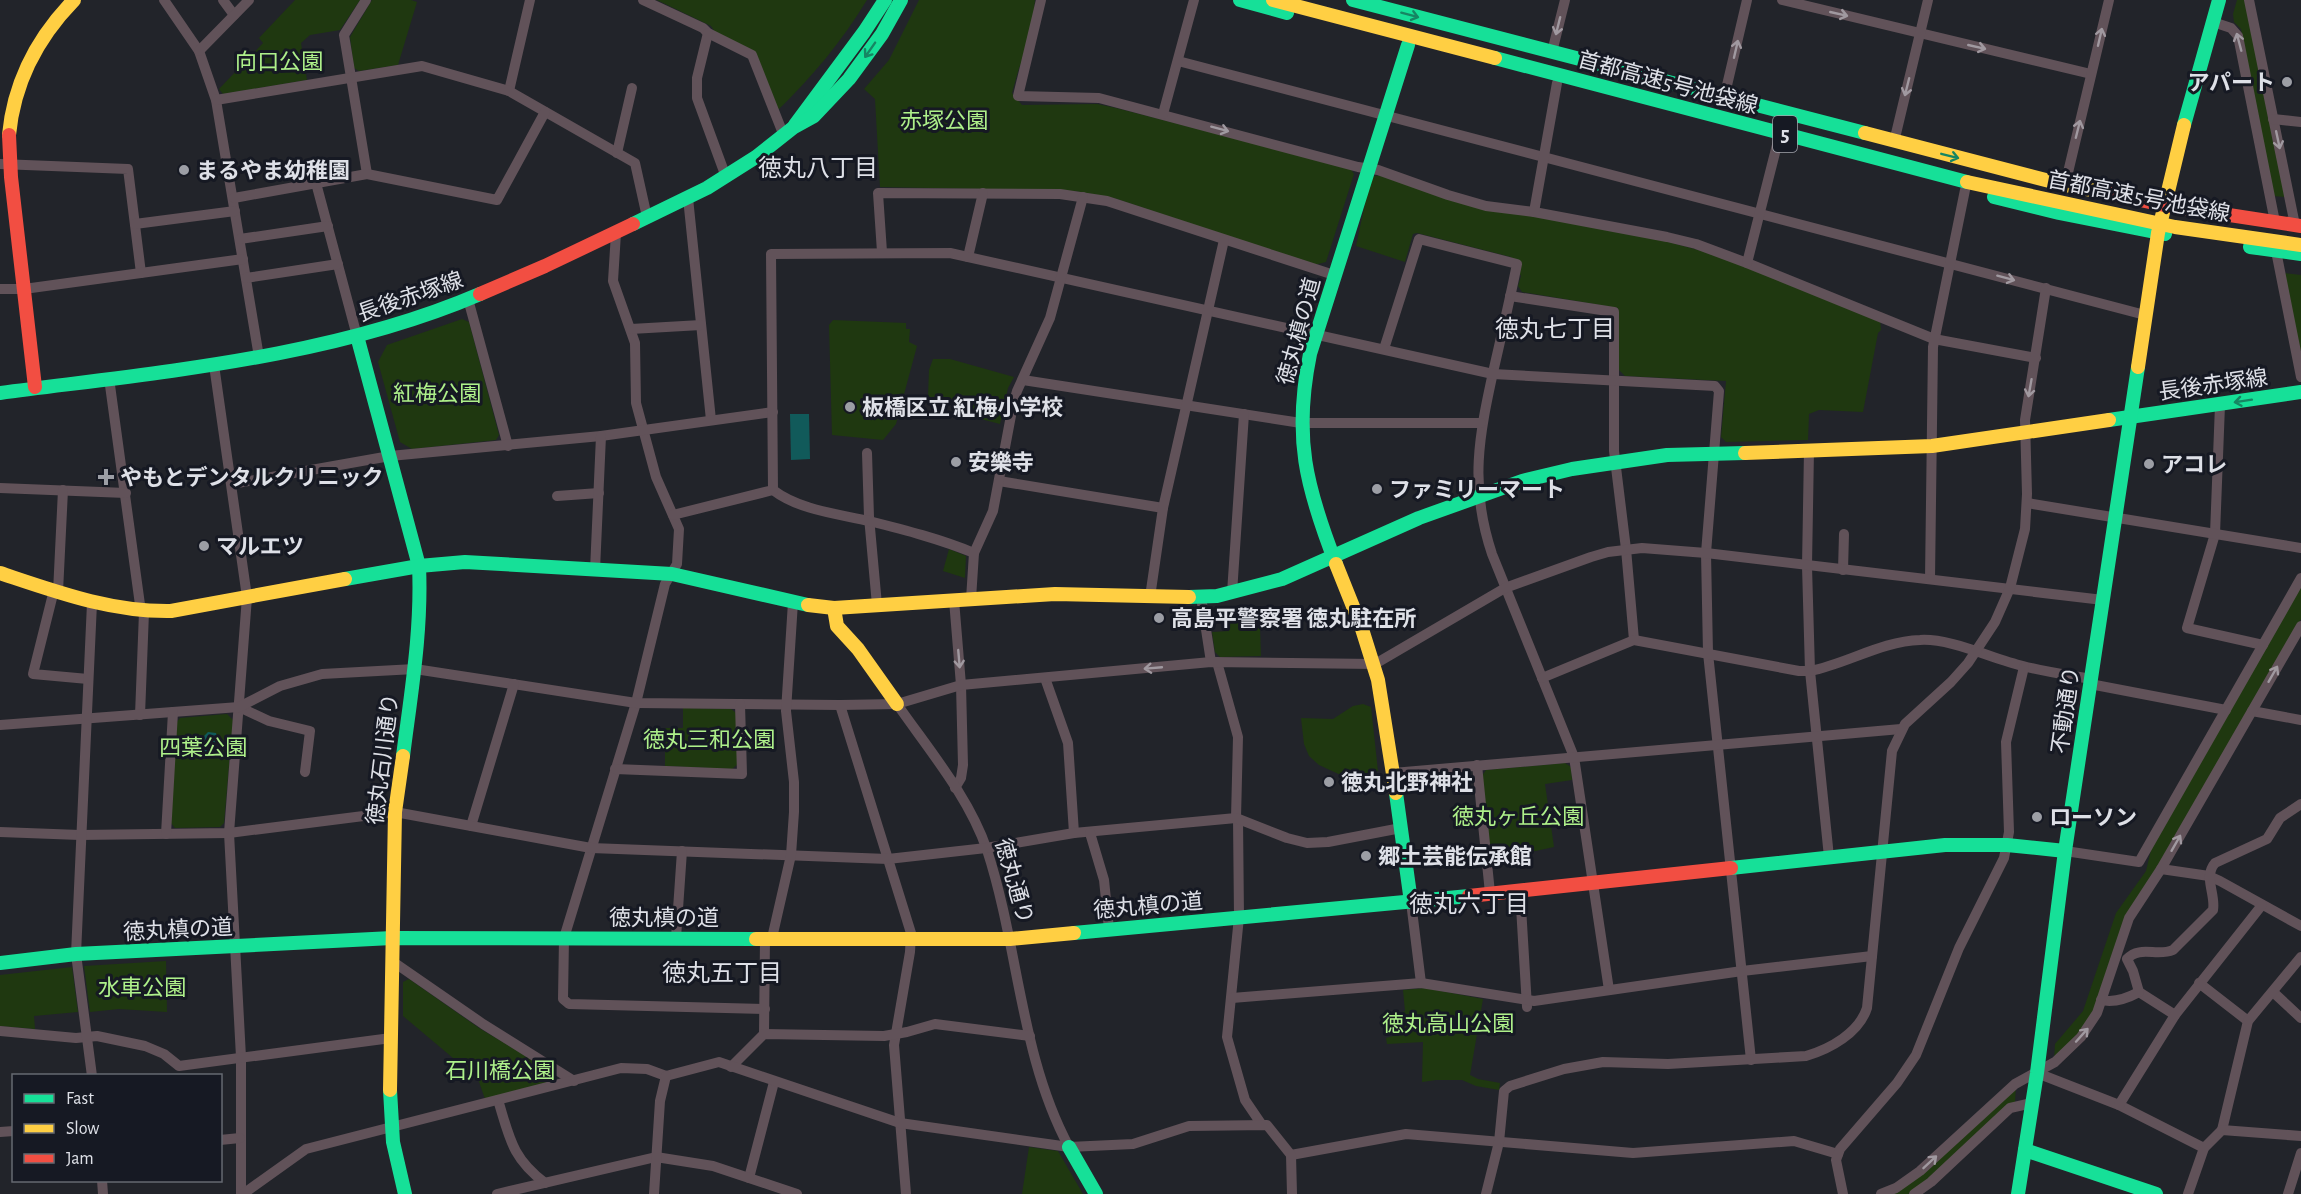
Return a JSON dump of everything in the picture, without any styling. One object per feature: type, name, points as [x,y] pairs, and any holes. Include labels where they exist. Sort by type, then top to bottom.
[{"type":"main road","points":[[35,387],[24,290],[5,164],[10,124],[22,76],[47,30],[74,0]]},
{"type":"main road","name":"長後赤塚線","points":[[789,131],[851,52],[885,0]]},
{"type":"main road","name":"長後赤塚線","points":[[0,393],[259,357],[357,336],[468,299],[688,198],[756,157],[789,131],[814,116],[849,79],[882,34],[901,0]]},
{"type":"main road","points":[[1240,0],[2059,213],[2158,233],[2301,254]]},
{"type":"main road","name":"首都高速5号池袋線","points":[[1273,0],[2037,199],[2158,224],[2301,245]]},
{"type":"main road","name":"首都高速5号池袋線","points":[[1309,0],[2064,196],[2160,215],[2299,229]]},
{"type":"main road","points":[[1353,0],[2065,185],[2164,205],[2275,222],[2299,229]]},
{"type":"main road","name":"不動通り","points":[[2018,1194],[2037,1072],[2065,851],[2158,233],[2180,140],[2219,0]]},
{"type":"main road","name":"徳丸槙の道","points":[[0,963],[76,954],[392,938],[1010,939],[1411,902],[1382,697],[1375,664],[1310,492],[1304,461],[1301,423],[1304,381],[1316,334],[1408,45]]},
{"type":"main road","name":"徳丸石川通り","points":[[357,336],[419,566],[421,603],[415,669],[395,812],[392,938],[391,1128],[405,1194]]},
{"type":"main road","name":"長後赤塚線","points":[[0,573],[92,603],[143,612],[171,610],[419,566],[465,562],[672,574],[793,602],[834,608],[1055,594],[1201,597],[1232,593],[1282,579],[1419,518],[1479,495],[1539,477],[1615,461],[1667,455],[1932,446],[2301,392]]},
{"type":"main road","name":"徳丸通り","points":[[834,608],[837,626],[858,649],[897,704]]},
{"type":"main road","points":[[1411,902],[1945,845],[2007,845],[2065,851]]},
{"type":"main road","name":"徳丸通り","points":[[1069,1147],[1096,1194]]},
{"type":"main road","points":[[2025,1150],[2156,1194]]},
{"type":"street","points":[[164,0],[199,51],[216,100],[259,357]]},
{"type":"street","points":[[223,0],[234,15]]},
{"type":"street","points":[[199,51],[249,0]]},
{"type":"street","points":[[366,0],[344,35],[367,174]]},
{"type":"street","points":[[509,91],[530,0]]},
{"type":"street","points":[[643,0],[693,23],[752,55],[789,131]]},
{"type":"street","points":[[1041,0],[1018,96],[1099,98],[1369,168],[1473,203],[1500,209],[1534,212],[1696,244],[1747,262],[1934,339],[2036,358]]},
{"type":"street","points":[[1164,114],[1194,0]]},
{"type":"street","points":[[1552,52],[1564,0]]},
{"type":"street","points":[[1724,98],[1747,0]]},
{"type":"street","points":[[1782,0],[2091,74]]},
{"type":"street","points":[[1893,142],[1928,0]]},
{"type":"street","points":[[2065,185],[2109,0]]},
{"type":"street","points":[[2249,0],[2273,119],[2299,229]]},
{"type":"street","points":[[2213,22],[2231,28],[2238,36],[2275,222]]},
{"type":"street","points":[[708,33],[697,78],[697,98],[726,177]]},
{"type":"street","points":[[1178,61],[2145,315]]},
{"type":"street","points":[[216,100],[422,66],[509,91],[635,163],[647,218]]},
{"type":"street","points":[[1534,212],[1557,83]]},
{"type":"street","points":[[617,153],[632,88]]},
{"type":"street","points":[[234,198],[367,174],[497,200],[545,112]]},
{"type":"street","points":[[2273,119],[2301,122]]},
{"type":"street","points":[[1747,262],[1778,141]]},
{"type":"street","points":[[5,164],[128,169],[141,273]]},
{"type":"street","points":[[316,183],[357,336]]},
{"type":"street","points":[[1930,579],[1934,339],[1965,190]]},
{"type":"street","points":[[882,252],[878,193],[1060,194],[1107,201],[1334,275]]},
{"type":"street","points":[[968,256],[982,193]]},
{"type":"street","points":[[971,599],[974,553],[993,511],[1013,405],[1050,318],[1083,197]]},
{"type":"street","points":[[688,198],[711,420]]},
{"type":"street","points":[[135,224],[235,211]]},
{"type":"street","points":[[240,239],[328,226]]},
{"type":"street","points":[[616,233],[613,281],[632,329],[635,343],[636,403],[656,477],[679,529],[677,564],[665,584],[636,703],[564,938],[563,999],[569,1004],[765,1009]]},
{"type":"street","points":[[1384,350],[1419,239],[1517,264],[1481,423],[1477,459],[1479,495],[1488,544],[1574,757],[1609,990]]},
{"type":"street","points":[[1150,597],[1163,508],[1224,240]]},
{"type":"street","points":[[2276,252],[2301,377]]},
{"type":"street","points":[[773,490],[771,254],[950,253],[1493,374],[1715,386],[1719,391],[1706,553],[1708,653],[1751,1060]]},
{"type":"street","points":[[0,289],[24,290],[243,259]]},
{"type":"street","points":[[246,278],[338,264]]},
{"type":"street","points":[[1486,1194],[1499,1142],[1504,1091],[1510,1086],[1547,1072],[1603,1062],[1668,1064],[1806,1056],[1822,1051],[1859,1024],[1867,1008],[1890,759],[1901,729],[1951,682],[1975,653],[1995,622],[2010,588],[2025,530],[2027,503],[2025,420],[2046,288]]},
{"type":"street","points":[[1510,296],[1614,312],[1615,461],[1634,640]]},
{"type":"street","points":[[468,299],[508,446]]},
{"type":"street","points":[[632,329],[701,325]]},
{"type":"street","points":[[214,365],[247,597],[230,833],[241,1058],[242,1194]]},
{"type":"street","points":[[109,378],[143,612],[140,715]]},
{"type":"street","points":[[1023,380],[1301,423],[1481,423]]},
{"type":"street","points":[[2220,405],[2215,534],[2187,628],[2263,645]]},
{"type":"street","points":[[232,484],[390,456],[601,436],[773,412]]},
{"type":"street","points":[[1232,593],[1244,414]]},
{"type":"street","points":[[595,570],[601,436]]},
{"type":"street","points":[[1809,450],[1807,566],[1810,671],[1829,857]]},
{"type":"street","points":[[867,453],[877,606]]},
{"type":"street","points":[[999,481],[1163,508]]},
{"type":"street","points":[[0,488],[126,493]]},
{"type":"street","points":[[63,490],[56,591],[33,674],[88,679]]},
{"type":"street","points":[[673,515],[773,490]]},
{"type":"street","points":[[773,490],[783,498],[807,506],[933,537],[974,553]]},
{"type":"street","points":[[557,496],[599,493]]},
{"type":"street","points":[[2027,503],[2301,548]]},
{"type":"street","points":[[1843,570],[1844,534]]},
{"type":"street","points":[[0,725],[239,707],[280,686],[322,674],[415,669],[636,703],[840,705],[897,704],[961,685],[1214,662],[1375,664],[1505,588],[1591,557],[1626,549],[1706,553],[2103,600]]},
{"type":"street","points":[[2065,851],[2141,866],[2301,578]]},
{"type":"street","points":[[1201,597],[1214,662],[1238,737],[1239,917],[1227,1037],[1245,1101],[1262,1125]]},
{"type":"street","points":[[954,600],[961,685],[963,765],[961,778],[955,788]]},
{"type":"street","points":[[731,1067],[764,1034],[769,938],[791,855],[794,782],[786,705],[793,602]]},
{"type":"street","points":[[92,603],[76,954],[92,1074]]},
{"type":"street","points":[[1881,1194],[1909,1180],[2015,1084],[2055,1062],[2081,1037],[2094,1019],[2121,958],[2129,918],[2161,869],[2252,711],[2297,641],[2301,626]]},
{"type":"street","points":[[1542,678],[1634,640],[1799,671],[1810,671],[1910,641],[1937,640],[2024,667],[2226,710]]},
{"type":"street","points":[[1843,1194],[1836,1160],[1840,1149],[1897,1083],[1916,1055],[1959,948],[1997,874],[2007,845],[2009,823],[2006,742],[2024,667]]},
{"type":"street","points":[[1044,678],[1068,743],[1074,833]]},
{"type":"street","points":[[471,826],[514,684]]},
{"type":"street","points":[[615,769],[742,774],[740,704]]},
{"type":"street","name":"徳丸通り","points":[[897,704],[955,788],[987,848],[1010,939],[1030,1036],[1052,1112],[1069,1147]]},
{"type":"street","points":[[840,705],[911,939],[894,1045],[906,1194]]},
{"type":"street","points":[[239,707],[269,721],[310,731],[305,772]]},
{"type":"street","points":[[2252,711],[2301,720]]},
{"type":"street","points":[[166,834],[172,712]]},
{"type":"street","points":[[1393,773],[1901,729]]},
{"type":"street","points":[[1477,765],[1491,893]]},
{"type":"street","points":[[2121,958],[2136,952],[2165,953],[2173,950],[2213,910],[2214,902],[2209,876],[2215,862],[2267,839],[2280,819],[2301,804]]},
{"type":"street","points":[[0,832],[80,835],[230,833],[395,812],[591,848],[888,859],[987,848],[1074,833],[1237,819],[1307,843],[1328,842],[1401,828]]},
{"type":"street","points":[[1090,832],[1104,880],[1109,929]]},
{"type":"street","points":[[676,938],[682,851]]},
{"type":"street","points":[[2161,869],[2209,876],[2301,926]]},
{"type":"street","points":[[1520,890],[1527,1004]]},
{"type":"street","points":[[1411,902],[1421,983]]},
{"type":"street","points":[[2119,1104],[2175,1015],[2262,904]]},
{"type":"street","points":[[1232,998],[1421,983],[1527,1004],[1742,970],[1872,956]]},
{"type":"street","points":[[2188,1194],[2204,1148],[2222,1130],[2248,1021],[2301,957]]},
{"type":"street","points":[[2121,958],[2133,971],[2139,992],[2175,1015]]},
{"type":"street","points":[[392,962],[483,1024],[574,1081]]},
{"type":"street","points":[[2199,983],[2248,1021]]},
{"type":"street","points":[[2101,1000],[2106,1002],[2129,998],[2139,992]]},
{"type":"street","points":[[2273,992],[2301,1018]]},
{"type":"street","points":[[764,1034],[884,1036],[935,1024],[1030,1036]]},
{"type":"street","points":[[0,1031],[76,1038],[96,1036],[145,1046],[164,1054],[179,1066],[391,1038]]},
{"type":"street","points":[[242,1194],[306,1149],[629,1067],[647,1069],[666,1076],[719,1062],[900,1123],[1069,1147],[1133,1143],[1189,1126],[1267,1125],[1291,1155],[1292,1194]]},
{"type":"street","points":[[2037,1072],[2119,1104],[2204,1148]]},
{"type":"street","points":[[654,1194],[660,1101],[666,1076]]},
{"type":"street","points":[[749,1178],[774,1082]]},
{"type":"street","points":[[498,1101],[516,1154],[524,1166],[545,1183]]},
{"type":"street","points":[[1914,1194],[2010,1108],[2032,1103]]},
{"type":"street","points":[[2222,1130],[2301,1136]]},
{"type":"street","points":[[1291,1155],[1406,1134],[1633,1153],[1794,1141],[1838,1154]]},
{"type":"street","points":[[222,1140],[240,1138]]},
{"type":"street","points":[[2288,1194],[2301,1153]]},
{"type":"street","points":[[497,1194],[656,1157],[713,1166],[797,1194]]},
{"type":"green space","name":"向口公園","points":[[295,0],[360,0],[340,30],[310,35],[301,43],[307,80],[223,94],[219,89],[263,43],[259,38]]},
{"type":"green space","points":[[372,0],[417,2],[398,65],[359,71],[354,68],[350,37]]},
{"type":"green space","points":[[657,0],[867,0],[826,58],[778,110],[761,65],[715,32],[711,26]]},
{"type":"green space","name":"赤塚公園","points":[[919,0],[1035,0],[1030,44],[1019,68],[1012,93],[1022,105],[1097,104],[1350,168],[1354,174],[1326,262],[1310,264],[1114,198],[1075,191],[880,187],[875,99],[864,89],[889,60]]},
{"type":"green space","points":[[2237,0],[2246,0],[2286,197],[2273,196],[2241,29],[2234,22],[2233,14]]},
{"type":"green space","points":[[1398,175],[1441,195],[1665,241],[1709,253],[1880,318],[1881,330],[1878,333],[1863,412],[1819,410],[1809,414],[1808,440],[1726,442],[1721,437],[1726,381],[1625,376],[1619,370],[1618,308],[1522,292],[1518,286],[1521,276],[1511,257],[1417,233],[1413,234],[1405,262],[1356,246],[1371,176]]},
{"type":"green space","points":[[2284,273],[2301,275],[2301,355]]},
{"type":"green space","name":"紅梅公園","points":[[462,319],[469,322],[499,435],[496,440],[412,449],[400,442],[378,362],[387,345]]},
{"type":"green space","points":[[833,320],[906,323],[906,329],[910,329],[909,342],[917,346],[896,424],[883,440],[832,435],[829,325]]},
{"type":"green space","points":[[933,359],[950,359],[1014,377],[1008,388],[1000,424],[977,418],[971,408],[928,397],[929,370]]},
{"type":"green space","points":[[949,549],[966,556],[965,578],[943,571]]},
{"type":"green space","points":[[2301,585],[2301,619],[2159,867],[2127,917],[2090,1021],[2054,1059],[2055,1044],[2083,1011],[2116,913],[2146,871],[2151,850]]},
{"type":"green space","points":[[1249,617],[1249,627],[1260,627],[1261,656],[1220,657],[1215,652],[1212,632],[1229,631],[1228,620]]},
{"type":"green space","points":[[1363,704],[1371,707],[1378,771],[1345,777],[1319,765],[1309,756],[1304,744],[1301,718],[1333,719],[1353,706]]},
{"type":"green space","name":"徳丸三和公園","points":[[683,708],[731,709],[736,713],[738,764],[732,769],[665,766],[665,728],[683,728]]},
{"type":"green space","name":"四葉公園","points":[[227,714],[233,720],[224,823],[220,827],[175,828],[171,823],[176,723],[180,718]]},
{"type":"green space","name":"徳丸ヶ丘公園","points":[[1565,763],[1571,767],[1572,780],[1545,784],[1554,847],[1490,861],[1482,776],[1486,770]]},
{"type":"green space","name":"水車公園","points":[[166,961],[167,1012],[119,1009],[90,1012],[84,966]]},
{"type":"green space","name":"水車公園","points":[[72,967],[78,1012],[34,1016],[35,1029],[0,1026],[0,975]]},
{"type":"green space","name":"石川橋公園","points":[[409,979],[479,1028],[554,1073],[552,1081],[485,1099],[478,1079],[403,1016],[403,982]]},
{"type":"green space","name":"徳丸高山公園","points":[[1425,988],[1483,999],[1470,1075],[1478,1079],[1500,1083],[1499,1090],[1476,1086],[1462,1080],[1422,1082],[1423,1042],[1387,1044],[1386,1038],[1400,1034],[1396,1014],[1405,1011],[1403,990]]},
{"type":"green space","points":[[2016,1086],[2015,1102],[1915,1190],[1908,1194],[1889,1194]]},
{"type":"green space","points":[[1029,1147],[1058,1151],[1083,1194],[1022,1194]]},
{"type":"water","points":[[790,414],[809,414],[810,459],[791,460]]},
{"type":"water","points":[[208,732],[216,733],[218,741],[203,757],[189,744],[196,737],[202,738]]},
{"type":"traffic: fast","points":[[795,125],[885,0]]},
{"type":"traffic: fast","points":[[633,224],[707,188],[756,157],[794,127],[814,116],[849,79],[882,34],[901,0]]},
{"type":"traffic: fast","points":[[1240,0],[1287,13]]},
{"type":"traffic: fast","points":[[1353,0],[1865,133]]},
{"type":"traffic: fast","points":[[2184,125],[2219,0]]},
{"type":"traffic: fast","points":[[1336,564],[1317,510],[1305,461],[1303,437],[1305,384],[1310,354],[1408,45]]},
{"type":"traffic: fast","points":[[1495,58],[1967,182]]},
{"type":"traffic: fast","points":[[1994,197],[2059,213],[2165,234]]},
{"type":"traffic: fast","points":[[2250,247],[2301,254]]},
{"type":"traffic: fast","points":[[0,393],[244,360],[305,348],[364,334],[423,316],[480,294]]},
{"type":"traffic: fast","points":[[357,336],[419,566],[417,638],[403,756]]},
{"type":"traffic: fast","points":[[2018,1194],[2037,1073],[2065,851],[2138,367]]},
{"type":"traffic: fast","points":[[2109,420],[2301,392]]},
{"type":"traffic: fast","points":[[1189,597],[1217,596],[1282,579],[1419,518],[1522,481],[1572,469],[1667,455],[1745,453]]},
{"type":"traffic: fast","points":[[345,579],[419,566],[465,562],[672,574],[808,605]]},
{"type":"traffic: fast","points":[[1396,793],[1411,902]]},
{"type":"traffic: fast","points":[[1731,868],[1945,845],[2007,845],[2065,851]]},
{"type":"traffic: fast","points":[[1074,933],[1469,896]]},
{"type":"traffic: fast","points":[[0,963],[76,954],[392,938],[756,939]]},
{"type":"traffic: fast","points":[[390,1090],[393,1142],[405,1194]]},
{"type":"traffic: fast","points":[[1069,1147],[1096,1194]]},
{"type":"traffic: fast","points":[[2025,1150],[2156,1194]]},
{"type":"traffic: slow","points":[[9,135],[16,96],[38,45],[74,0]]},
{"type":"traffic: slow","points":[[1273,0],[1495,58]]},
{"type":"traffic: slow","points":[[2138,367],[2158,233],[2184,125]]},
{"type":"traffic: slow","points":[[1865,133],[2065,185],[2101,192]]},
{"type":"traffic: slow","points":[[1967,182],[2175,227],[2301,245]]},
{"type":"traffic: slow","points":[[1745,453],[1932,446],[2109,420]]},
{"type":"traffic: slow","points":[[1336,564],[1362,629],[1378,680],[1396,793]]},
{"type":"traffic: slow","points":[[0,573],[84,600],[127,608],[171,611],[345,579]]},
{"type":"traffic: slow","points":[[808,605],[834,608],[1055,594],[1189,597]]},
{"type":"traffic: slow","points":[[834,608],[837,626],[858,649],[897,704]]},
{"type":"traffic: slow","points":[[390,1090],[395,812],[403,756]]},
{"type":"traffic: slow","points":[[756,939],[1010,939],[1074,933]]},
{"type":"traffic: jam","points":[[9,135],[11,177],[35,387]]},
{"type":"traffic: jam","points":[[2101,192],[2164,205],[2301,226]]},
{"type":"traffic: jam","points":[[480,294],[633,224]]},
{"type":"traffic: jam","points":[[1469,896],[1731,868]]},
{"type":"place","name":"アパート","points":[[2287,82]]},
{"type":"place","name":"まるやま幼稚園","points":[[184,170]]},
{"type":"place","name":"板橋区立 紅梅小学校","points":[[850,407]]},
{"type":"place","name":"安樂寺","points":[[956,462]]},
{"type":"place","name":"アコレ","points":[[2149,464]]},
{"type":"place","name":"やもとデンタルクリニック","points":[[106,477]]},
{"type":"place","name":"ファミリーマート","points":[[1377,489]]},
{"type":"place","name":"マルエツ","points":[[204,546]]},
{"type":"place","name":"高島平警察署 徳丸駐在所","points":[[1159,618]]},
{"type":"place","name":"徳丸北野神社","points":[[1329,782]]},
{"type":"place","name":"ローソン","points":[[2037,817]]},
{"type":"place","name":"郷土芸能伝承館","points":[[1366,856]]},
{"type":"district","name":"徳丸八丁目","points":[[818,168]]},
{"type":"district","name":"徳丸七丁目","points":[[1555,329]]},
{"type":"district","name":"徳丸六丁目","points":[[1469,904]]},
{"type":"district","name":"徳丸五丁目","points":[[722,973]]}]
